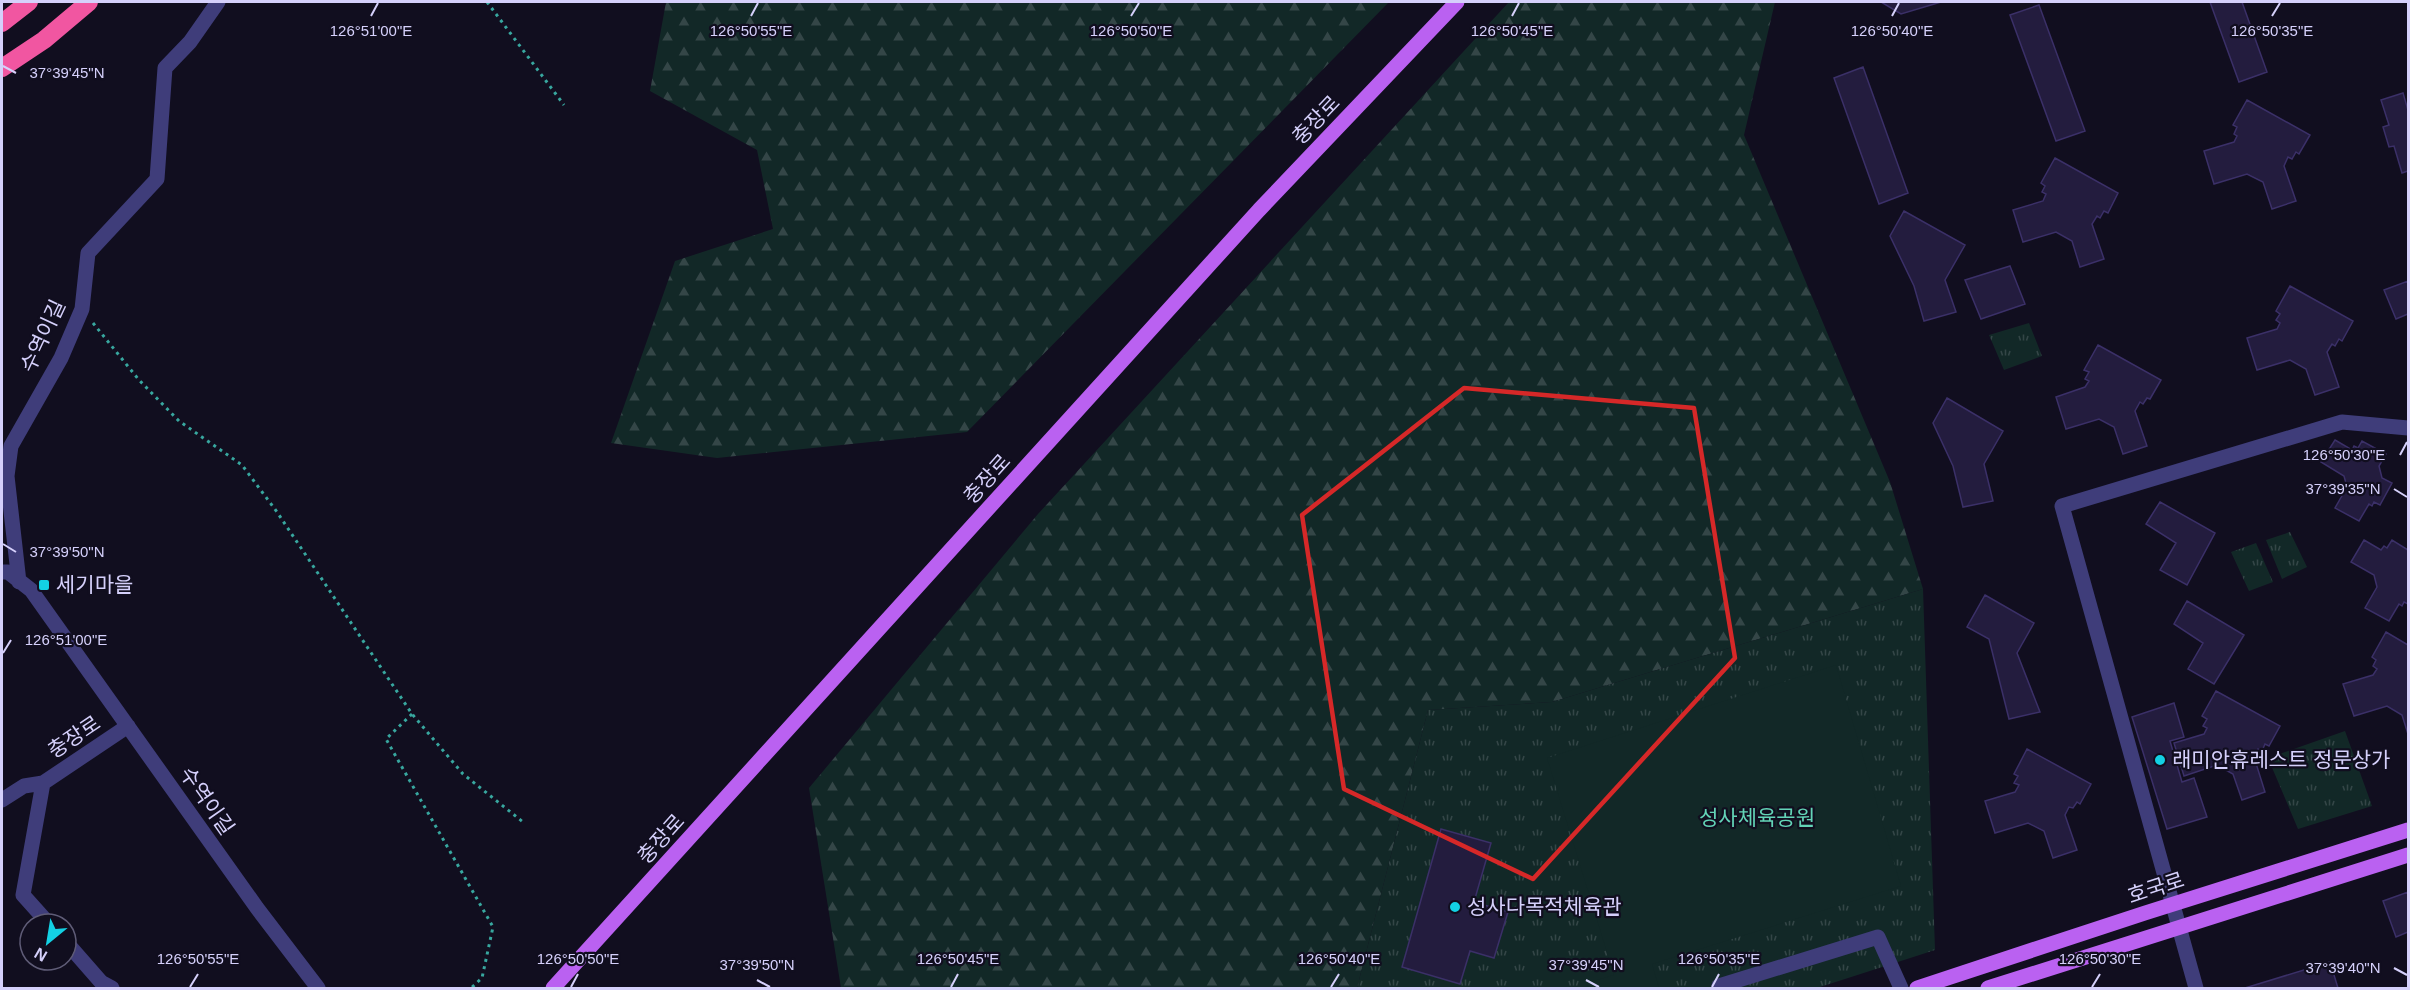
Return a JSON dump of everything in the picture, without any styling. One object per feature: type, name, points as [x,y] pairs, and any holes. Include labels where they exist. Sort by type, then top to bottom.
[{"type":"highway","points":[[2,24],[29,2]]},
{"type":"highway","points":[[2,68],[44,40],[89,2]]},
{"type":"main road","name":"충장로","points":[[553,988],[1259,210],[1457,2]]},
{"type":"main road","name":"호국로","points":[[1917,988],[2409,830]]},
{"type":"main road","points":[[1988,988],[2409,855]]},
{"type":"street","name":"수역이길","points":[[19,582],[7,476],[11,446],[61,358],[82,309],[88,253],[157,179],[165,68],[189,42],[218,2]]},
{"type":"street","points":[[2196,988],[2062,506],[2342,422],[2409,428]]},
{"type":"street","name":"수역이길","points":[[2,572],[8,572],[31,590],[257,908],[318,988]]},
{"type":"street","name":"충장로","points":[[2,800],[24,786],[43,783],[128,726]]},
{"type":"street","name":"충장로","points":[[39,912],[23,895],[43,783]]},
{"type":"street","points":[[1719,986],[1878,937],[1901,988]]},
{"type":"street","points":[[78,956],[101,982],[112,988]]},
{"type":"path","points":[[487,2],[564,105]]},
{"type":"path","points":[[82,309],[139,380],[179,421],[242,465],[277,512],[412,714],[462,774],[523,822]]},
{"type":"path","points":[[412,714],[386,739],[493,927],[482,978],[471,988]]},
{"type":"highlighted area","points":[[1464,388],[1694,408],[1735,658],[1533,879],[1344,789],[1302,515]]},
{"type":"green space","points":[[666,2],[1389,2],[967,432],[717,458],[611,443],[675,261],[773,229],[757,150],[650,91]]},
{"type":"green space","points":[[1509,2],[1775,2],[1744,135],[1890,482],[1923,589],[1552,702],[1428,710],[1357,988],[841,988],[809,788],[1038,514]]},
{"type":"green space","points":[[2029,323],[2042,356],[2004,370],[1989,335]]},
{"type":"green space","points":[[2290,532],[2307,567],[2282,579],[2266,540]]},
{"type":"green space","points":[[2256,543],[2273,582],[2249,591],[2231,552]]},
{"type":"green space","name":"성사체육공원","points":[[1923,589],[1935,950],[1817,988],[1357,988],[1428,710],[1552,702]]},
{"type":"green space","points":[[1836,665],[1901,886],[1652,964],[1659,988],[1589,988],[1587,983],[1614,975],[1547,758]]},
{"type":"green space","points":[[2345,731],[2372,806],[2298,829],[2268,758]]},
{"type":"building","points":[[1881,2],[1941,2],[1901,14]]},
{"type":"building","points":[[2210,2],[2242,2],[2267,72],[2239,82]]},
{"type":"building","points":[[2039,5],[2085,131],[2056,141],[2010,15]]},
{"type":"building","points":[[1863,67],[1908,193],[1879,204],[1834,78]]},
{"type":"building","points":[[2403,93],[2408,110],[2408,171],[2402,173],[2394,146],[2389,147],[2383,127],[2389,125],[2381,100]]},
{"type":"building","points":[[2247,100],[2310,135],[2299,154],[2296,152],[2292,159],[2288,157],[2284,166],[2296,201],[2272,209],[2263,182],[2247,174],[2214,184],[2204,151],[2234,142],[2237,127],[2233,125]]},
{"type":"building","points":[[2055,158],[2118,193],[2108,213],[2104,211],[2100,218],[2097,216],[2092,224],[2104,259],[2080,267],[2072,241],[2056,232],[2023,242],[2013,210],[2043,201],[2046,194],[2042,192],[2045,186],[2041,183]]},
{"type":"building","points":[[1904,211],[1965,245],[1945,280],[1956,312],[1924,321],[1914,286],[1890,236]]},
{"type":"building","points":[[2010,266],[2025,304],[1981,319],[1965,280]]},
{"type":"building","points":[[2408,281],[2408,314],[2396,319],[2384,290]]},
{"type":"building","points":[[2290,286],[2353,321],[2342,341],[2339,339],[2335,346],[2332,344],[2327,352],[2339,387],[2315,395],[2306,369],[2290,360],[2257,370],[2247,338],[2277,329],[2280,323],[2276,320],[2280,314],[2276,311]]},
{"type":"building","points":[[2098,345],[2161,380],[2150,399],[2147,398],[2143,404],[2140,402],[2135,411],[2147,446],[2123,454],[2114,427],[2099,419],[2066,429],[2056,397],[2085,387],[2089,381],[2085,379],[2089,372],[2084,370]]},
{"type":"building","points":[[1947,398],[2003,431],[1984,464],[1993,501],[1963,507],[1953,466],[1933,423]]},
{"type":"building","points":[[2335,440],[2352,450],[2354,446],[2358,448],[2362,441],[2386,454],[2379,466],[2382,478],[2392,483],[2380,505],[2374,502],[2372,506],[2369,504],[2359,521],[2335,508],[2347,487],[2344,476],[2321,462]]},
{"type":"building","points":[[2160,502],[2215,533],[2187,585],[2160,570],[2176,543],[2146,524]]},
{"type":"building","points":[[2364,540],[2381,550],[2384,546],[2387,548],[2392,540],[2408,550],[2408,604],[2404,602],[2402,606],[2399,604],[2389,621],[2365,608],[2377,587],[2374,575],[2351,562]]},
{"type":"building","points":[[1985,595],[2034,623],[2017,653],[2040,712],[2009,719],[1989,639],[1967,627]]},
{"type":"building","points":[[2187,601],[2244,635],[2214,684],[2188,669],[2203,643],[2174,624]]},
{"type":"building","points":[[2386,632],[2408,645],[2408,734],[2402,715],[2387,706],[2354,716],[2343,684],[2373,675],[2377,669],[2373,666],[2376,660],[2372,657]]},
{"type":"building","points":[[2216,691],[2280,726],[2269,746],[2265,744],[2262,751],[2258,749],[2254,757],[2265,792],[2242,800],[2233,774],[2217,765],[2184,776],[2174,743],[2204,734],[2207,728],[2203,726],[2207,719],[2202,716]]},
{"type":"building","name":"래미안휴레스트 정문상가","points":[[2174,703],[2184,737],[2170,741],[2182,782],[2194,778],[2207,817],[2167,829],[2132,717]]},
{"type":"building","points":[[2027,749],[2091,784],[2080,804],[2077,802],[2073,808],[2069,807],[2065,815],[2077,850],[2053,858],[2044,831],[2028,823],[1995,833],[1985,801],[2015,792],[2019,785],[2014,783],[2018,776],[2014,774]]},
{"type":"building","name":"성사다목적체육관","points":[[1441,829],[1491,843],[1474,902],[1508,912],[1494,958],[1470,951],[1460,984],[1402,967]]},
{"type":"building","points":[[2408,892],[2408,932],[2396,937],[2383,901]]},
{"type":"building","points":[[2330,962],[2338,988],[2245,988]]},
{"type":"place","name":"세기마을","points":[[44,585]]},
{"type":"place","name":"래미안휴레스트 정문상가","points":[[2160,760]]},
{"type":"place","name":"성사다목적체육관","points":[[1455,907]]}]
